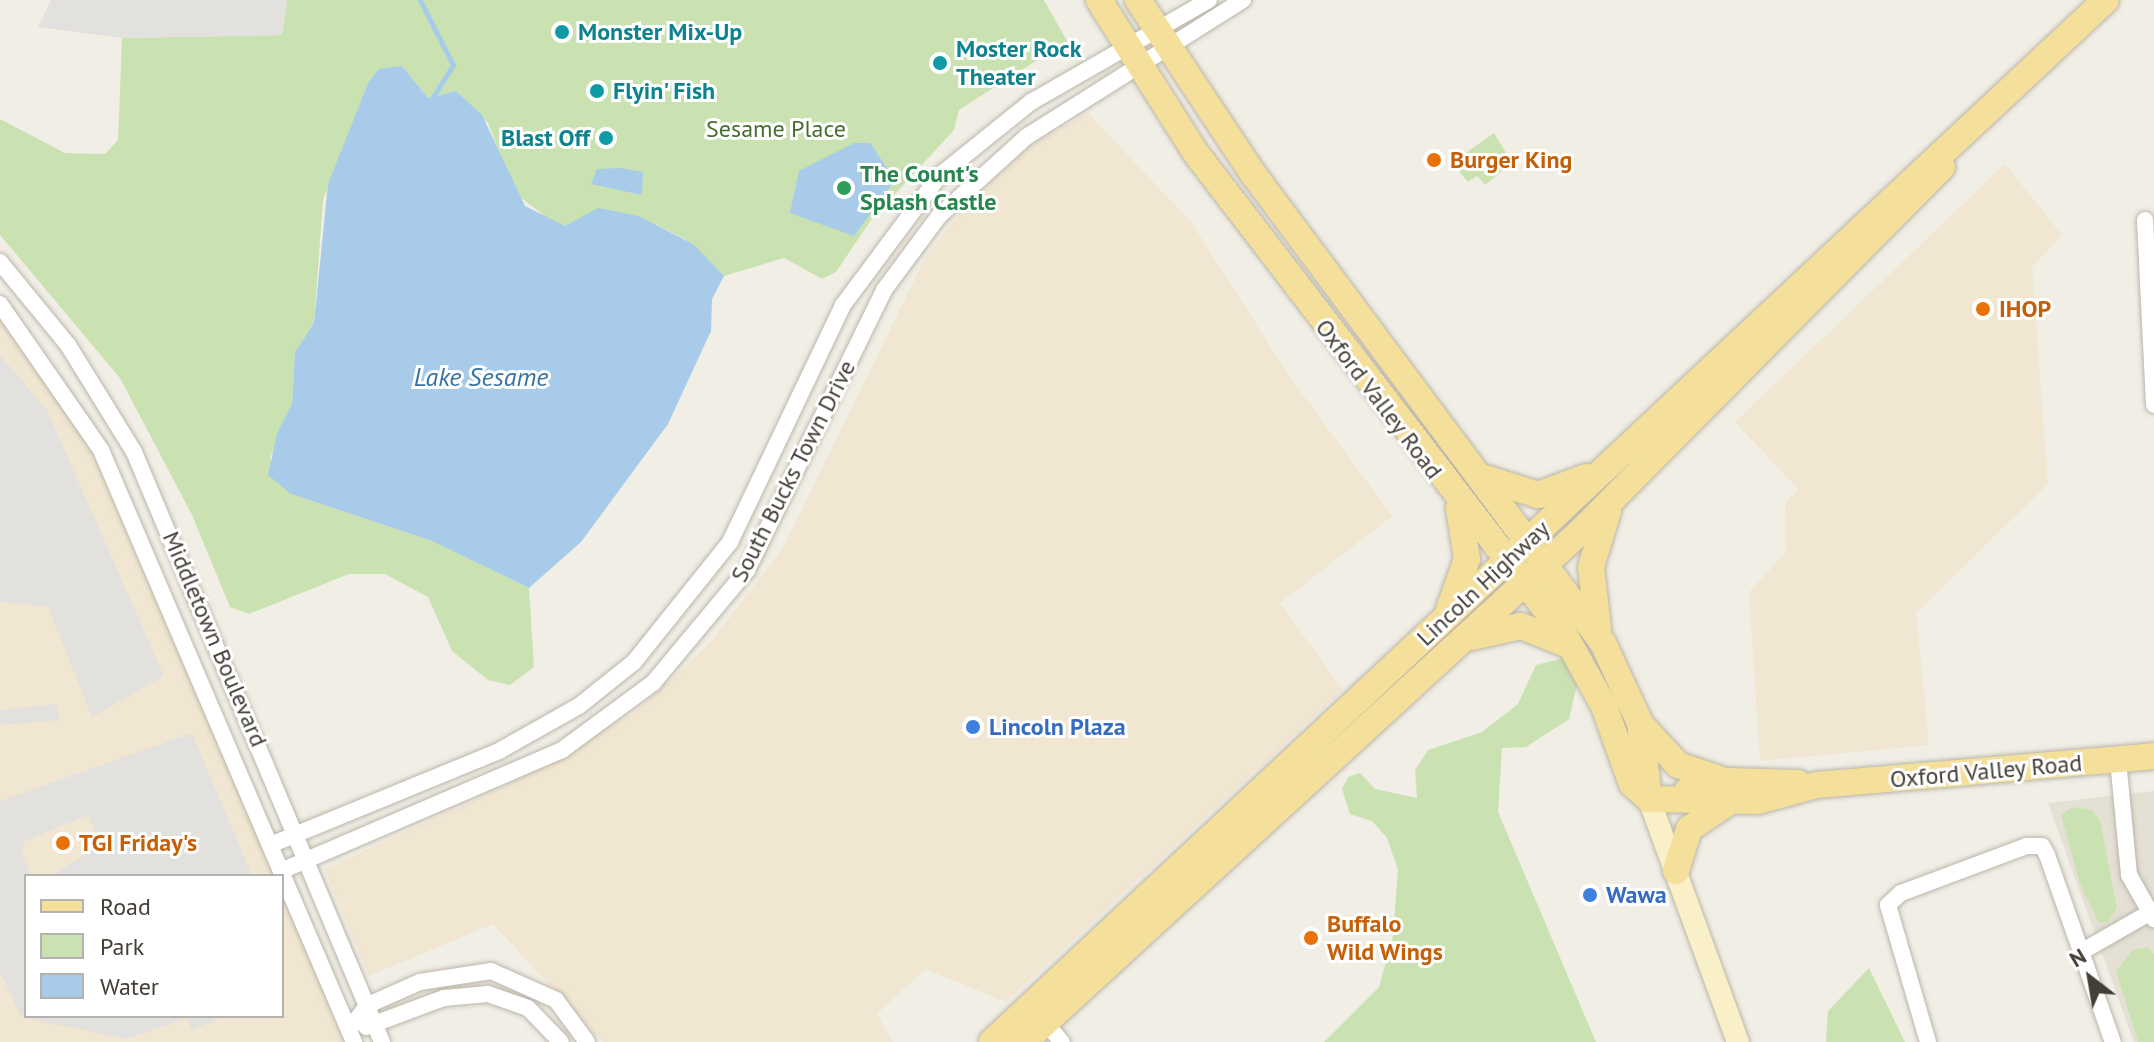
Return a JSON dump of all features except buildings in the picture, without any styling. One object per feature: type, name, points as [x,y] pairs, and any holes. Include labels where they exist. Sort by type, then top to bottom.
[{"type":"main road","name":"Oxford Valley Road","points":[[1099,0],[1139,69],[1456,502],[1525,583],[1579,657],[1632,784],[1649,799],[2154,756]]},
{"type":"main road","name":"Oxford Valley Road","points":[[1138,0],[1161,40],[1603,643],[1640,723],[1649,799]]},
{"type":"main road","name":"Lincoln Highway","points":[[1001,1040],[1897,190],[1976,126],[2106,0]]},
{"type":"main road","name":"Lincoln Highway","points":[[1001,1040],[1054,1032],[1613,501],[1911,205],[1976,126]]},
{"type":"main road","points":[[1479,475],[1538,495],[1610,464]]},
{"type":"main road","points":[[1603,643],[1591,567],[1613,501]]},
{"type":"main road","points":[[1442,620],[1467,559],[1456,502]]},
{"type":"main road","points":[[1462,642],[1504,627],[1539,628],[1579,657]]},
{"type":"main road","points":[[1640,723],[1678,765],[1728,792],[1689,829],[1676,871]]},
{"type":"main road","points":[[1649,799],[1738,1042]]},
{"type":"street","points":[[1161,40],[1209,0]]},
{"type":"street","points":[[1161,40],[1243,0]]},
{"type":"street","name":"South Bucks Town Drive","points":[[270,845],[536,732],[634,662],[670,626],[730,542],[843,305],[893,230],[970,148],[1124,45],[1161,40]]},
{"type":"street","name":"South Bucks Town Drive","points":[[281,871],[562,750],[653,683],[747,570],[884,290],[930,226],[1008,151],[1139,69],[1161,40]]},
{"type":"street","points":[[2145,220],[2154,405]]},
{"type":"street","name":"Middletown Boulevard","points":[[0,262],[68,345],[134,452],[379,1034]]},
{"type":"street","name":"Middletown Boulevard","points":[[0,304],[101,450],[282,874]]},
{"type":"street","points":[[2081,952],[2152,916],[2129,875],[2118,760]]},
{"type":"street","points":[[1928,1042],[1888,918],[1888,905],[1901,893],[2042,846],[2113,1042]]},
{"type":"street","name":"Middletown Boulevard","points":[[284,878],[352,1035]]},
{"type":"street","points":[[352,1035],[368,1005],[438,976],[491,971],[556,1000],[587,1042]]},
{"type":"street","points":[[352,1035],[379,1034],[444,998],[488,994],[528,1008],[561,1042]]},
{"type":"shaded area","points":[[51,0],[287,0],[282,35],[122,38],[38,27]]},
{"type":"shaded area","name":"Lincoln Plaza","points":[[1088,113],[1191,222],[1290,377],[1392,516],[1280,603],[1343,690],[1006,1002],[925,969],[877,1014],[893,1042],[603,1042],[493,924],[369,976],[324,869],[510,784],[634,713],[709,644],[783,548],[925,258],[963,209],[1030,146]]},
{"type":"shaded area","points":[[2005,164],[2062,235],[2032,267],[2048,484],[1916,613],[1929,745],[1760,761],[1749,592],[1786,552],[1785,504],[1798,489],[1735,422]]},
{"type":"shaded area","points":[[0,311],[93,454],[273,874],[24,874],[24,1018],[284,1018],[284,899],[344,1042],[0,1042]]},
{"type":"shaded area","points":[[0,355],[47,410],[164,676],[92,717],[48,607],[0,602]]},
{"type":"shaded area","points":[[56,704],[60,720],[0,725],[0,710]]},
{"type":"shaded area","points":[[192,733],[251,874],[52,874],[101,846],[88,815],[25,841],[21,851],[30,874],[24,874],[24,1018],[21,1017],[0,972],[0,801]]},
{"type":"shaded area","points":[[2154,791],[2154,1042],[2134,1042],[2048,803]]},
{"type":"shaded area","points":[[26,1018],[186,1018],[127,1039]]},
{"type":"shaded area","points":[[186,1018],[222,1018],[192,1030]]},
{"type":"green space","name":"Sesame Place","points":[[287,0],[1044,0],[1067,41],[959,110],[954,130],[871,220],[836,272],[822,279],[784,258],[724,276],[685,239],[639,216],[565,226],[551,221],[515,193],[488,123],[456,91],[428,98],[402,66],[368,83],[323,200],[314,323],[295,352],[292,404],[270,458],[291,494],[432,541],[529,588],[534,667],[510,685],[488,680],[452,651],[428,597],[385,574],[349,574],[249,614],[230,607],[192,515],[120,378],[0,235],[0,119],[65,153],[105,154],[118,140],[122,38],[282,35]]},
{"type":"green space","points":[[1494,133],[1512,163],[1485,185],[1477,176],[1468,182],[1458,170],[1468,162],[1463,155]]},
{"type":"green space","points":[[1564,658],[1578,680],[1569,719],[1526,747],[1502,748],[1498,812],[1596,1042],[1324,1042],[1379,987],[1393,936],[1398,870],[1387,838],[1372,821],[1350,814],[1342,789],[1348,777],[1360,773],[1375,789],[1417,798],[1415,770],[1428,750],[1482,732],[1518,704],[1536,665]]},
{"type":"green space","points":[[2073,807],[2092,810],[2100,821],[2117,908],[2108,922],[2099,923],[2080,884],[2061,815]]},
{"type":"green space","points":[[2147,947],[2154,954],[2154,1042],[2138,1042],[2116,971],[2133,950]]},
{"type":"green space","points":[[1869,968],[1905,1042],[1826,1042],[1828,1011]]},
{"type":"water","name":"Lake Sesame","points":[[402,66],[428,98],[456,91],[482,115],[525,206],[565,226],[598,208],[639,216],[693,244],[724,276],[712,299],[711,331],[668,424],[581,542],[529,588],[432,541],[291,494],[268,475],[277,433],[292,404],[295,352],[314,323],[328,184],[368,83],[379,69]]},
{"type":"water","name":"The Count's Splash Castle","points":[[854,143],[870,143],[895,180],[854,236],[790,213],[799,171]]},
{"type":"water","points":[[620,168],[643,172],[642,195],[591,184],[597,169]]},
{"type":"waterway","points":[[420,0],[453,65],[432,99]]},
{"type":"place","name":"Monster Mix-Up","points":[[562,32]]},
{"type":"place","name":"Moster Rock Theater","points":[[940,63]]},
{"type":"place","name":"Flyin' Fish","points":[[597,91]]},
{"type":"place","name":"Blast Off","points":[[606,138]]},
{"type":"place","name":"Burger King","points":[[1434,160]]},
{"type":"place","name":"The Count's Splash Castle","points":[[844,188]]},
{"type":"place","name":"IHOP","points":[[1983,309]]},
{"type":"place","name":"Lincoln Plaza","points":[[973,727]]},
{"type":"place","name":"TGI Friday's","points":[[63,843]]},
{"type":"place","name":"Wawa","points":[[1590,895]]},
{"type":"place","name":"Buffalo Wild Wings","points":[[1311,938]]}]
